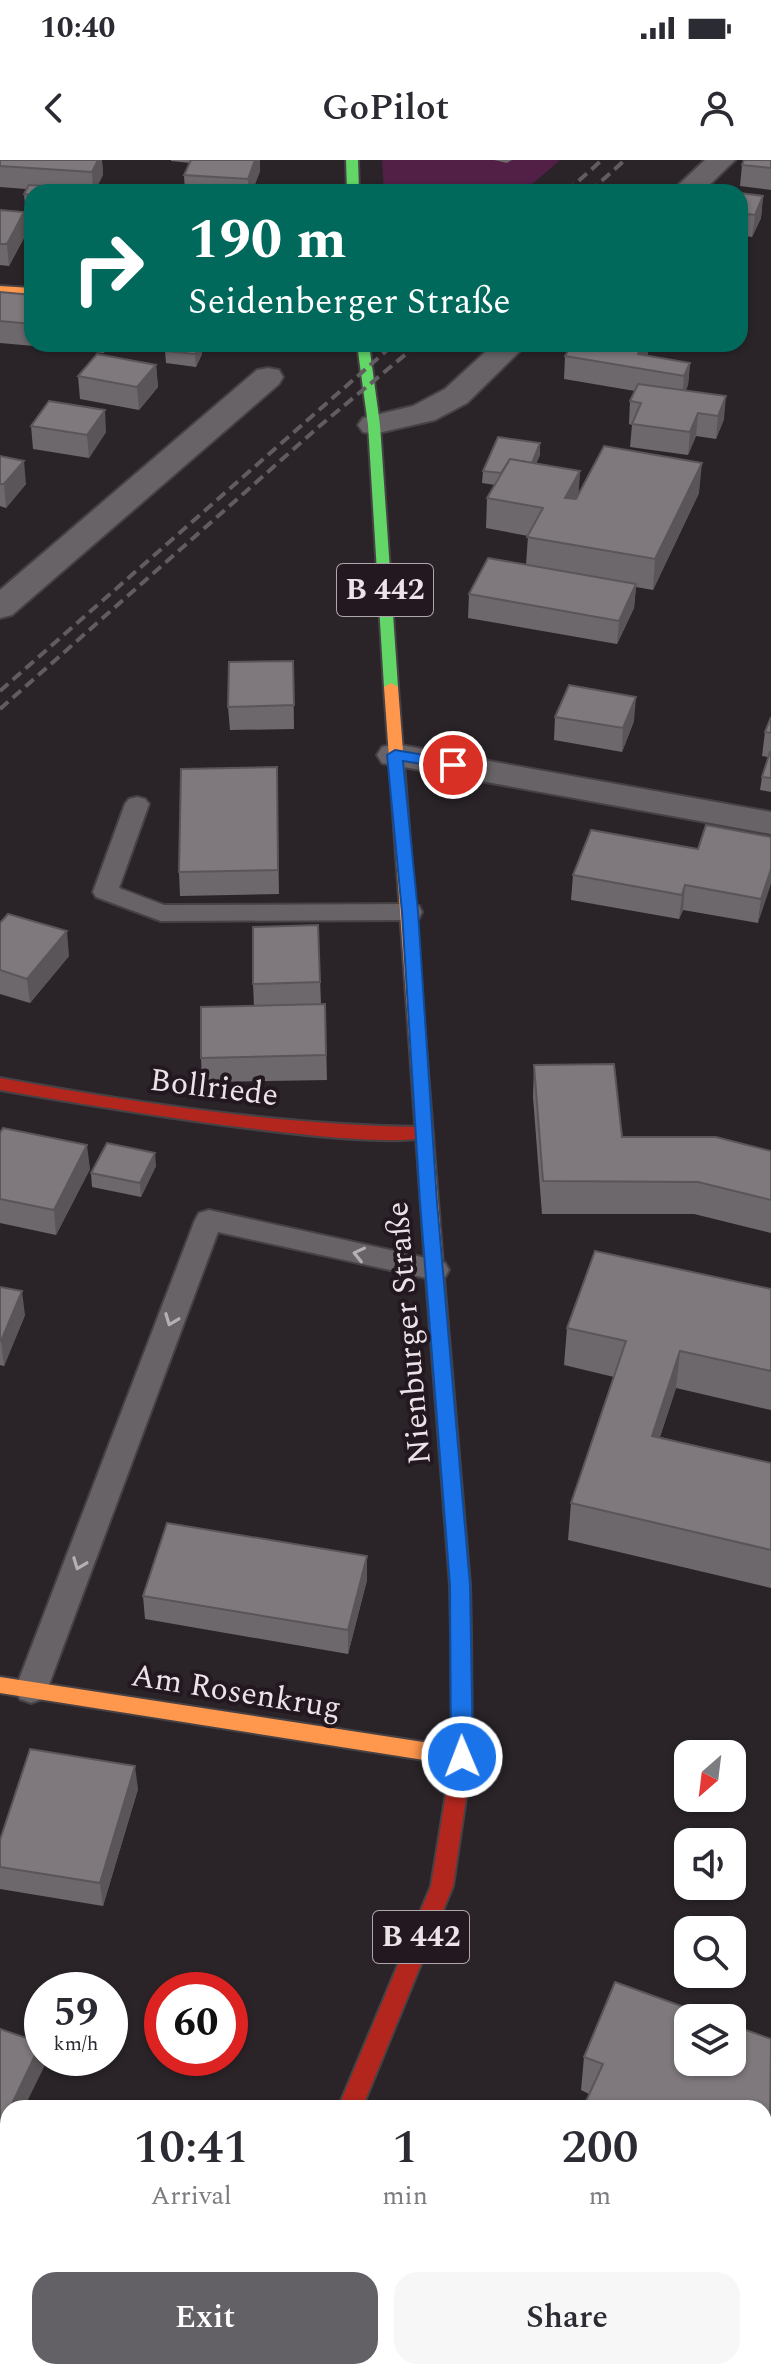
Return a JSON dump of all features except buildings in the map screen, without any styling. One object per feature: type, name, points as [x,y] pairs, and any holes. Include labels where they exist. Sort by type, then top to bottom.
[{"type":"main road","points":[[352,160],[353,184]]},
{"type":"main road","points":[[0,290],[24,292]]},
{"type":"main road","name":"Nienburger Straße","points":[[353,2100],[442,1886],[462,1757],[460,1585],[424,1133],[410,912],[395,755],[374,425],[364,352]]},
{"type":"main road","name":"Bollriede","points":[[0,1084],[184,1118],[386,1135],[424,1133]]},
{"type":"main road","name":"Am Rosenkrug","points":[[0,1685],[462,1757]]},
{"type":"street","points":[[694,184],[721,160]]},
{"type":"street","points":[[374,425],[424,413],[456,396],[503,352]]},
{"type":"street","points":[[0,608],[268,377]]},
{"type":"street","points":[[395,755],[771,823]]},
{"type":"lane","points":[[137,804],[105,892],[161,913],[410,912]]},
{"type":"lane","points":[[31,1690],[209,1220],[435,1270]]},
{"type":"shaded area","points":[[382,160],[560,160],[532,184],[384,184]]},
{"type":"railway","points":[[575,184],[602,160]]},
{"type":"railway","points":[[598,184],[625,160]]},
{"type":"railway","points":[[0,691],[385,352]]},
{"type":"railway","points":[[0,709],[322,424],[408,352]]},
{"type":"traffic: fast","points":[[352,160],[353,184]]},
{"type":"traffic: fast","points":[[364,352],[374,425],[391,687]]},
{"type":"traffic: fast","points":[[436,1290],[460,1585],[461,1632]]},
{"type":"traffic: slow","points":[[0,290],[24,292]]},
{"type":"traffic: slow","points":[[391,687],[436,1290]]},
{"type":"traffic: slow","points":[[0,1685],[462,1757]]},
{"type":"traffic: jam","points":[[0,1084],[211,1119],[317,1129],[424,1133]]},
{"type":"traffic: jam","points":[[353,2100],[442,1886],[462,1757],[461,1632]]},
{"type":"route","points":[[453,765],[395,755],[410,912],[429,1202],[460,1585],[462,1757]]}]
